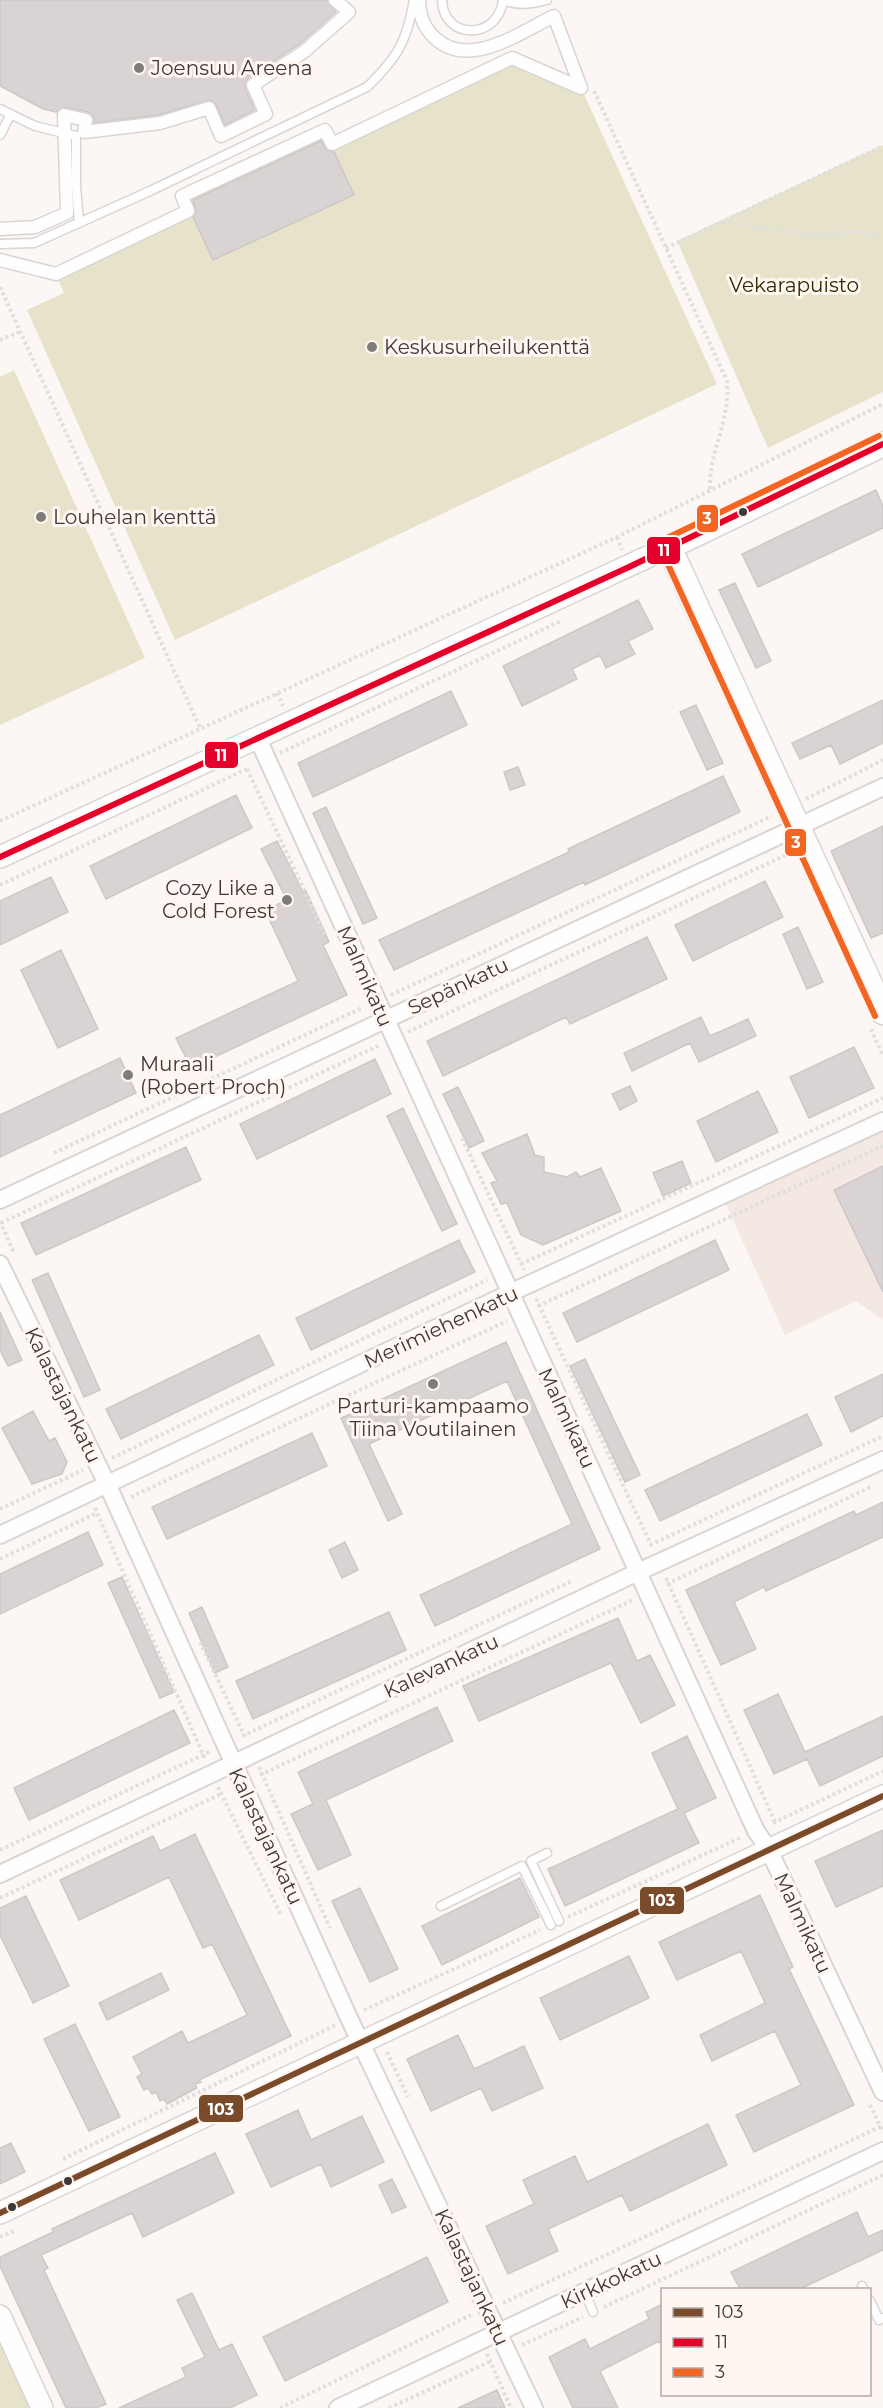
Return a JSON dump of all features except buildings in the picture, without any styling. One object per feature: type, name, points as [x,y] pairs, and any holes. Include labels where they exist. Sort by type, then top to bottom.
[{"type":"main road","points":[[883,444],[669,547],[883,1012]]},
{"type":"street","points":[[0,229],[35,227],[67,213],[64,115],[86,120],[84,132],[160,123],[209,108],[221,136],[266,114],[253,85],[305,51],[349,12],[335,0]]},
{"type":"street","points":[[0,260],[56,274],[188,211],[182,196],[325,130],[332,144],[512,58],[581,88],[554,16],[486,48],[461,50],[441,44],[428,30],[420,15],[419,0]]},
{"type":"street","points":[[0,857],[669,547]]},
{"type":"street","name":"Malmikatu","points":[[258,739],[756,1831],[768,1848],[883,2092]]},
{"type":"street","name":"Sepänkatu","points":[[0,1200],[883,787]]},
{"type":"street","name":"Merimiehenkatu","points":[[0,1535],[108,1486],[510,1293],[883,1121]]},
{"type":"street","name":"Kalastajankatu","points":[[0,1264],[108,1486],[349,2018],[534,2408]]},
{"type":"street","name":"Kalevankatu","points":[[0,1874],[638,1572],[883,1460]]},
{"type":"street","points":[[0,2213],[768,1848],[883,1796]]},
{"type":"street","name":"Kirkkokatu","points":[[338,2408],[883,2151]]},
{"type":"street","points":[[0,2316],[42,2408]]},
{"type":"lane","points":[[0,244],[34,243],[150,191],[366,87],[391,64],[409,30],[414,0]]},
{"type":"lane","points":[[442,0],[445,14],[454,25],[464,30],[486,28],[497,19],[503,0],[511,4],[531,4],[547,0]]},
{"type":"lane","points":[[0,109],[35,126],[76,136],[75,186],[79,222]]},
{"type":"lane","points":[[0,135],[11,114]]},
{"type":"lane","points":[[547,1853],[531,1861],[555,1923]]},
{"type":"lane","points":[[441,1906],[522,1866],[555,1923]]},
{"type":"lane","points":[[585,2292],[594,2312]]},
{"type":"lane","points":[[871,2303],[879,2320],[883,2318]]},
{"type":"path","points":[[591,82],[727,381],[729,400],[726,418],[709,473],[710,491]]},
{"type":"path","points":[[666,248],[883,146]]},
{"type":"path","points":[[723,221],[813,235],[855,232],[883,234]]},
{"type":"path","points":[[0,287],[200,729]]},
{"type":"path","points":[[0,340],[19,332]]},
{"type":"path","points":[[0,820],[617,537],[883,404]]},
{"type":"path","points":[[0,885],[564,620]]},
{"type":"path","points":[[802,801],[883,760]]},
{"type":"path","points":[[392,994],[772,816]]},
{"type":"path","points":[[416,1042],[411,1031],[789,854]]},
{"type":"path","points":[[53,1154],[361,1009]]},
{"type":"path","points":[[0,1223],[377,1047]]},
{"type":"path","points":[[0,1509],[522,1264],[883,1098]]},
{"type":"path","points":[[461,1137],[522,1264]]},
{"type":"path","points":[[0,1559],[115,1503],[883,1146]]},
{"type":"path","points":[[539,1306],[651,1545]]},
{"type":"path","points":[[630,1554],[883,1436]]},
{"type":"path","points":[[0,1898],[872,1486]]},
{"type":"path","points":[[0,1850],[575,1580]]},
{"type":"path","points":[[667,1583],[775,1822]]},
{"type":"path","points":[[56,2162],[349,2018],[883,1771]]},
{"type":"path","points":[[280,2408],[487,2309],[883,2126]]},
{"type":"path","points":[[389,2408],[883,2175]]},
{"type":"shaded area","points":[[883,1123],[883,1320],[856,1301],[785,1335],[723,1198]]},
{"type":"green space","name":"Keskusurheilukenttä","points":[[512,58],[581,88],[717,384],[175,640],[27,310],[64,293],[56,274],[189,211],[183,197],[325,131],[330,144]]},
{"type":"green space","name":"Vekarapuisto","points":[[883,145],[883,392],[768,448],[677,241]]},
{"type":"green space","name":"Louhelan kenttä","points":[[14,370],[145,658],[0,725],[0,377]]},
{"type":"green space","points":[[0,2337],[32,2408],[0,2408]]},
{"type":"transit line","name":"3","points":[[875,1016],[660,547],[665,539],[879,436]]},
{"type":"transit line","name":"11","points":[[0,857],[629,567],[883,444]]},
{"type":"transit line","name":"103","points":[[0,2213],[883,1796]]},
{"type":"place","name":"Joensuu Areena","points":[[139,68]]},
{"type":"place","name":"Keskusurheilukenttä","points":[[372,347]]},
{"type":"place","name":"Louhelan kenttä","points":[[41,517]]},
{"type":"place","name":"Cozy Like a Cold Forest","points":[[287,900]]},
{"type":"place","name":"Muraali (Robert Proch)","points":[[128,1075]]},
{"type":"place","name":"Parturi-kampaamo Tiina Voutilainen","points":[[433,1384]]}]
